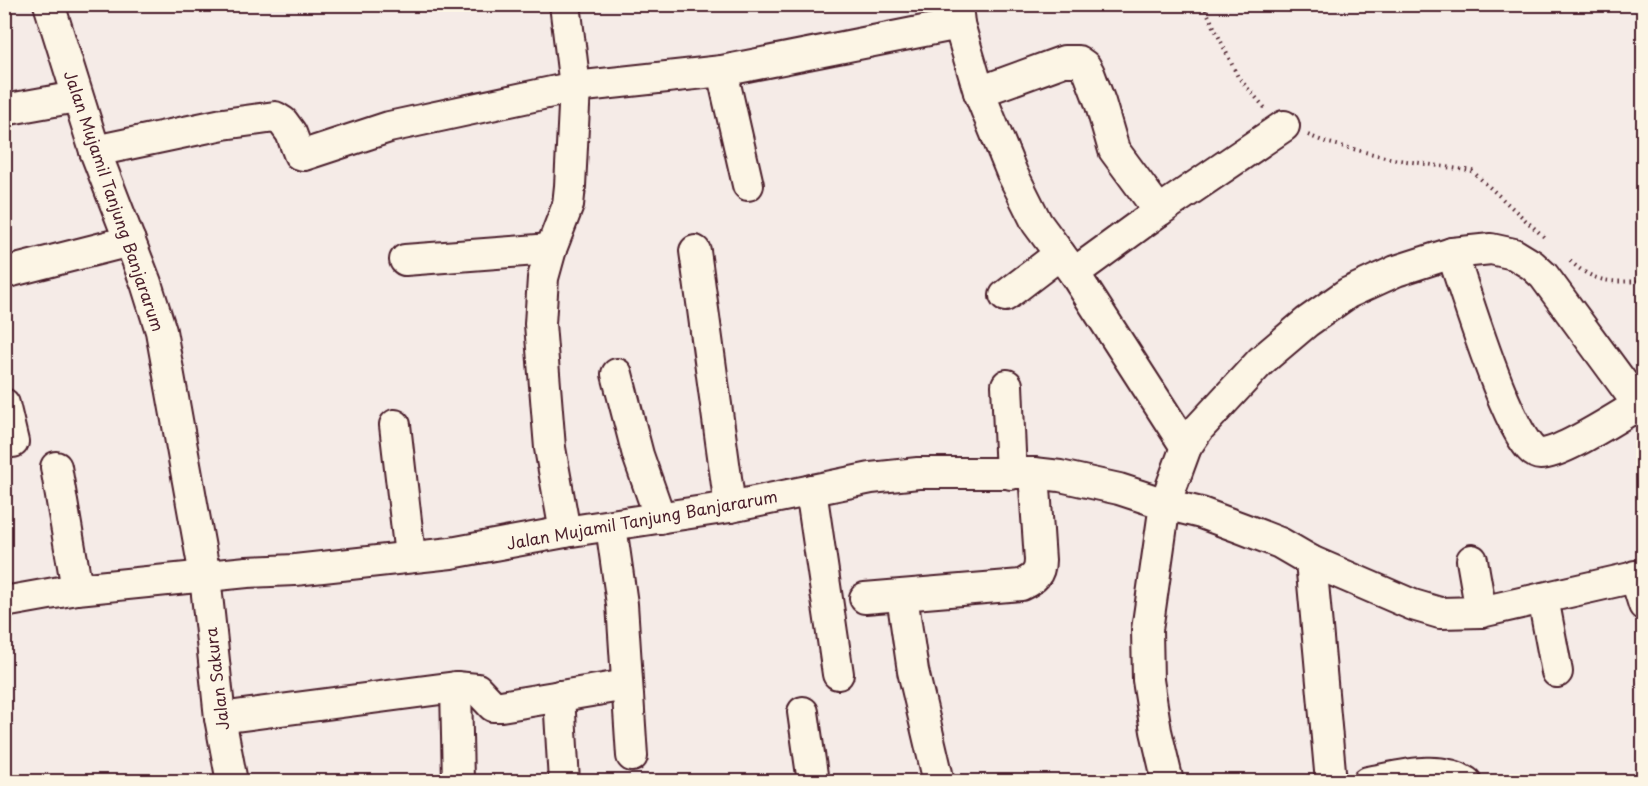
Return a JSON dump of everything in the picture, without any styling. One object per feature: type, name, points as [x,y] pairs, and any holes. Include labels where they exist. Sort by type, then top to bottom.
[{"type":"street","name":"Jalan Mujamil Tanjung Banjararum","points":[[49,4],[76,97],[146,283],[161,331],[205,576],[295,570],[451,553],[565,532],[730,507],[871,478],[918,473],[1060,476],[1119,489],[1201,513],[1280,543],[1311,561],[1428,610],[1453,614],[1481,612],[1639,575]]},
{"type":"street","points":[[565,4],[575,87],[568,205],[551,249],[541,295],[541,348],[550,448],[565,532]]},
{"type":"street","points":[[95,152],[223,124],[275,117],[283,122],[291,133],[299,154],[304,154],[389,127],[575,87],[722,71],[958,14],[979,92],[1012,173],[1037,223],[1067,264],[1186,447]]},
{"type":"street","points":[[979,92],[1064,61],[1078,61],[1089,73],[1114,150],[1159,211]]},
{"type":"street","points":[[722,71],[748,185]]},
{"type":"street","points":[[4,110],[76,97]]},
{"type":"street","points":[[1005,296],[1067,264],[1159,211],[1284,126]]},
{"type":"street","points":[[4,273],[130,241]]},
{"type":"street","points":[[405,260],[551,249]]},
{"type":"street","points":[[1168,782],[1155,721],[1147,660],[1147,630],[1165,504],[1186,447],[1223,400],[1262,361],[1307,322],[1348,294],[1396,271],[1452,253],[1491,249],[1504,251],[1533,265],[1544,276],[1641,408],[1557,450],[1541,454],[1532,451],[1515,424],[1489,364],[1452,253]]},
{"type":"street","points":[[695,251],[730,507]]},
{"type":"street","points":[[617,374],[638,455],[660,518]]},
{"type":"street","points":[[865,598],[1021,585],[1032,580],[1040,568],[1040,560],[1007,386]]},
{"type":"street","points":[[4,404],[13,442]]},
{"type":"street","points":[[395,425],[410,556]]},
{"type":"street","points":[[56,467],[77,589]]},
{"type":"street","points":[[810,490],[838,674]]},
{"type":"street","points":[[611,526],[622,604],[632,756]]},
{"type":"street","points":[[1472,560],[1481,612]]},
{"type":"street","points":[[1311,561],[1330,782]]},
{"type":"street","points":[[1639,575],[1644,605]]},
{"type":"street","points":[[4,602],[77,589],[205,576]]},
{"type":"street","name":"Jalan Sakura","points":[[205,576],[220,718],[232,782]]},
{"type":"street","points":[[902,596],[913,671],[939,782]]},
{"type":"street","points":[[1543,598],[1557,672]]},
{"type":"street","points":[[220,718],[456,687],[477,689],[493,706],[497,706],[627,685]]},
{"type":"street","points":[[456,687],[458,782]]},
{"type":"street","points":[[560,696],[564,782]]},
{"type":"street","points":[[803,712],[813,782]]},
{"type":"street","points":[[1368,782],[1433,774],[1449,774],[1466,782]]},
{"type":"path","points":[[1203,4],[1238,77],[1284,126],[1325,142],[1393,159],[1472,171],[1551,244]]},
{"type":"path","points":[[1569,260],[1578,268],[1605,282],[1644,282]]}]
